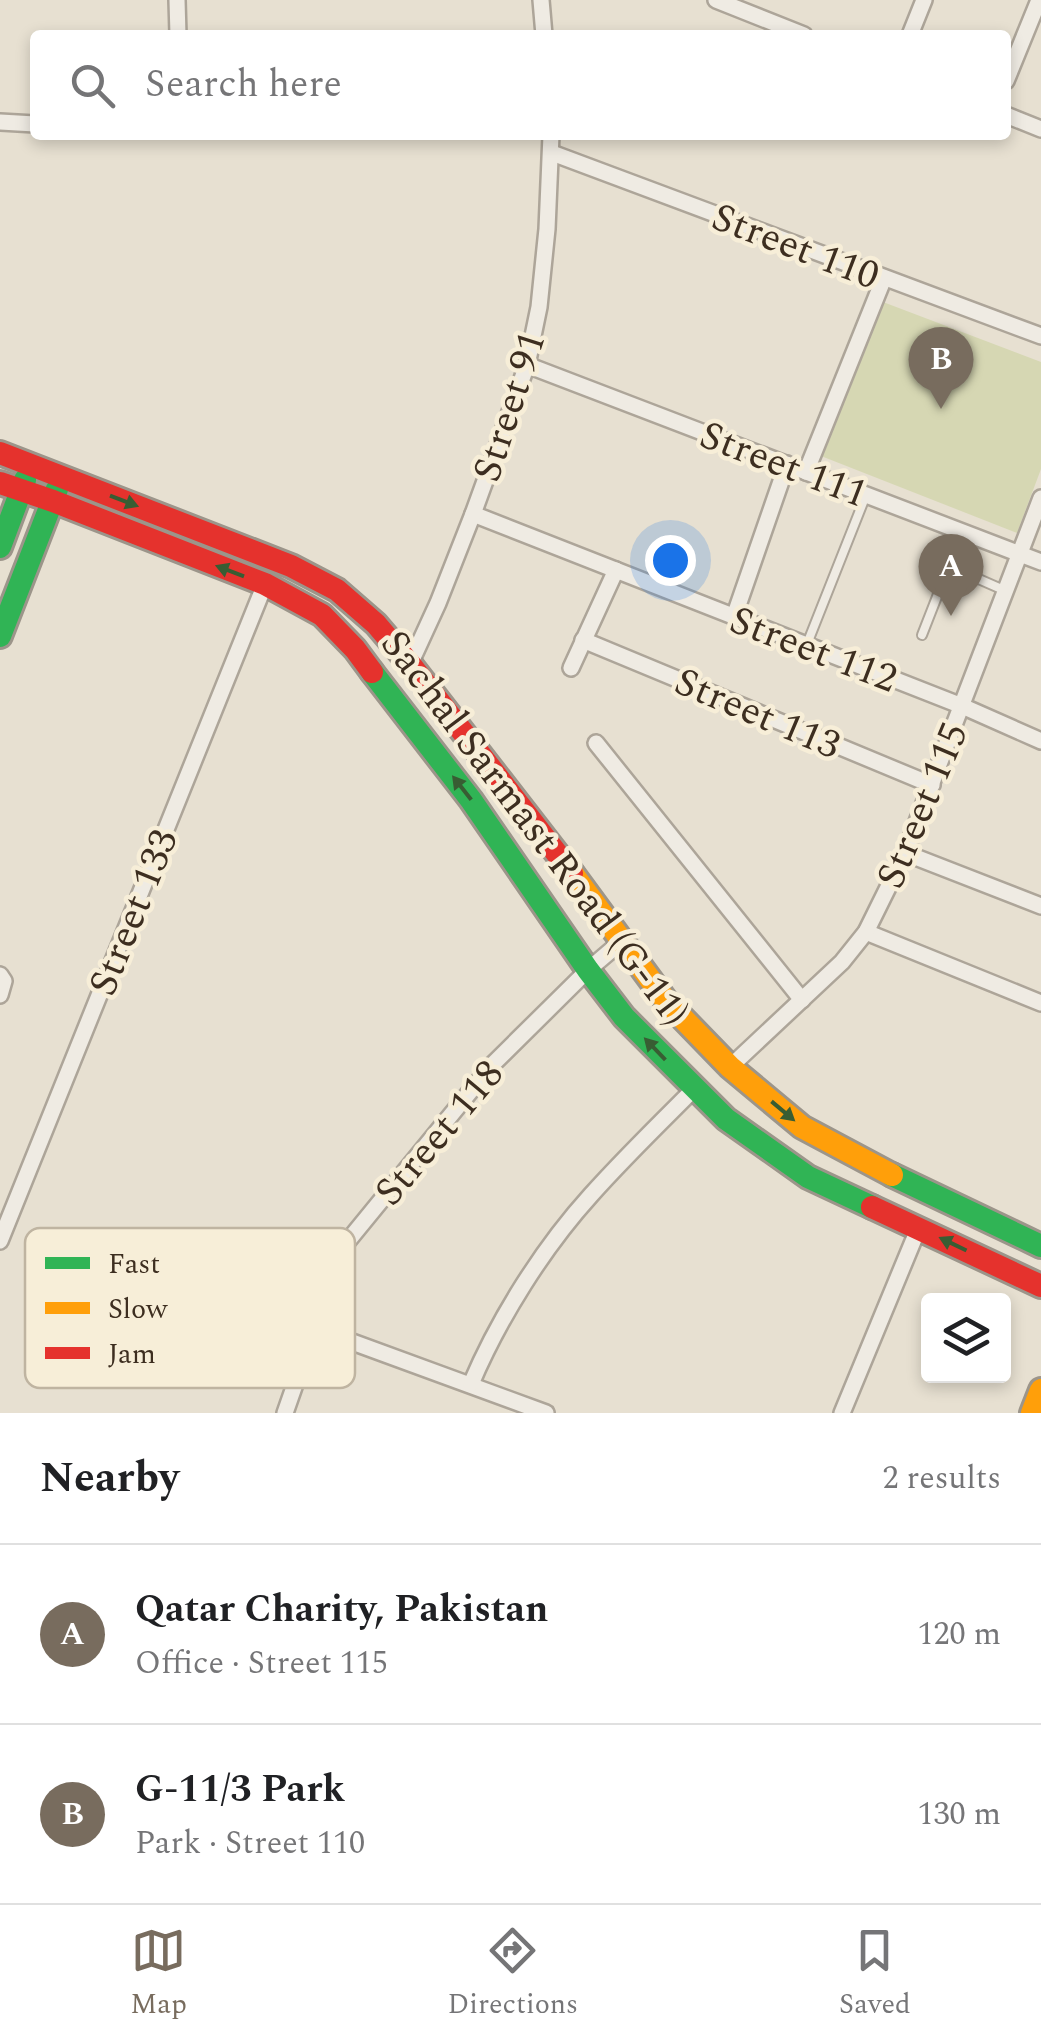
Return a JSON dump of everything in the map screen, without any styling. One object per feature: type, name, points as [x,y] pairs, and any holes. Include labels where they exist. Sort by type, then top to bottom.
[{"type":"main road","name":"Sachal Sarmast Road (G-11)","points":[[0,453],[291,566],[337,590],[376,624],[410,664],[543,834],[666,1001],[730,1067],[802,1127],[875,1168],[1041,1246]]},
{"type":"main road","points":[[0,547],[11,487],[31,465]]},
{"type":"main road","points":[[0,636],[62,477]]},
{"type":"main road","name":"Sachal Sarmast Road (G-11)","points":[[11,487],[264,584],[322,615],[355,648],[472,800],[624,1016],[726,1119],[808,1176],[1041,1286]]},
{"type":"main road","points":[[1032,1413],[1041,1390]]},
{"type":"street","points":[[177,0],[178,30]]},
{"type":"street","points":[[541,0],[544,30]]},
{"type":"street","points":[[716,0],[791,30]]},
{"type":"street","points":[[912,30],[924,0]]},
{"type":"street","points":[[1011,69],[1039,0]]},
{"type":"street","points":[[1011,118],[1041,129]]},
{"type":"street","points":[[0,122],[30,124]]},
{"type":"street","name":"Street 91","points":[[410,664],[473,514],[527,364],[539,308],[551,140]]},
{"type":"street","name":"Street 110","points":[[552,153],[1041,336]]},
{"type":"street","points":[[806,472],[884,278]]},
{"type":"street","name":"Street 111","points":[[527,364],[1041,562]]},
{"type":"street","points":[[734,617],[788,464]]},
{"type":"street","name":"Street 115","points":[[730,1067],[842,962],[866,932],[905,852],[1041,498]]},
{"type":"street","name":"Street 112","points":[[473,514],[962,706],[1041,741]]},
{"type":"street","points":[[571,668],[616,570]]},
{"type":"street","name":"Street 133","points":[[0,1241],[264,584]]},
{"type":"street","name":"Street 113","points":[[584,640],[932,785]]},
{"type":"street","points":[[596,743],[802,1000]]},
{"type":"street","points":[[905,852],[1041,906]]},
{"type":"street","points":[[866,932],[1041,1003]]},
{"type":"street","name":"Street 118","points":[[355,1232],[491,1066],[622,940]]},
{"type":"street","points":[[0,976],[4,981],[0,995]]},
{"type":"street","points":[[471,1384],[510,1306],[558,1236],[590,1196],[694,1089]]},
{"type":"street","points":[[842,1413],[919,1227]]},
{"type":"street","points":[[355,1343],[546,1413]]},
{"type":"street","name":"Street 118","points":[[285,1413],[294,1388]]},
{"type":"lane","points":[[806,645],[866,494]]},
{"type":"lane","points":[[922,635],[949,566],[1006,591]]},
{"type":"green space","points":[[883,302],[1041,362],[1041,469],[1017,533],[821,456]]},
{"type":"traffic: fast","points":[[0,547],[25,480]]},
{"type":"traffic: fast","points":[[0,636],[57,489]]},
{"type":"traffic: fast","points":[[372,672],[471,800],[624,1017],[726,1119],[808,1177],[872,1207]]},
{"type":"traffic: fast","points":[[892,1175],[1041,1246]]},
{"type":"traffic: slow","points":[[572,873],[666,1001],[730,1067],[802,1127],[892,1175]]},
{"type":"traffic: slow","points":[[1032,1413],[1041,1390]]},
{"type":"traffic: jam","points":[[0,453],[291,566],[337,590],[376,624],[410,664],[572,873]]},
{"type":"traffic: jam","points":[[0,483],[265,584],[322,615],[372,672]]},
{"type":"traffic: jam","points":[[872,1207],[1041,1286]]},
{"type":"place","name":"G-11/3 Park","points":[[941,409]]},
{"type":"place","name":"Qatar Charity, Pakistan","points":[[951,616]]}]
